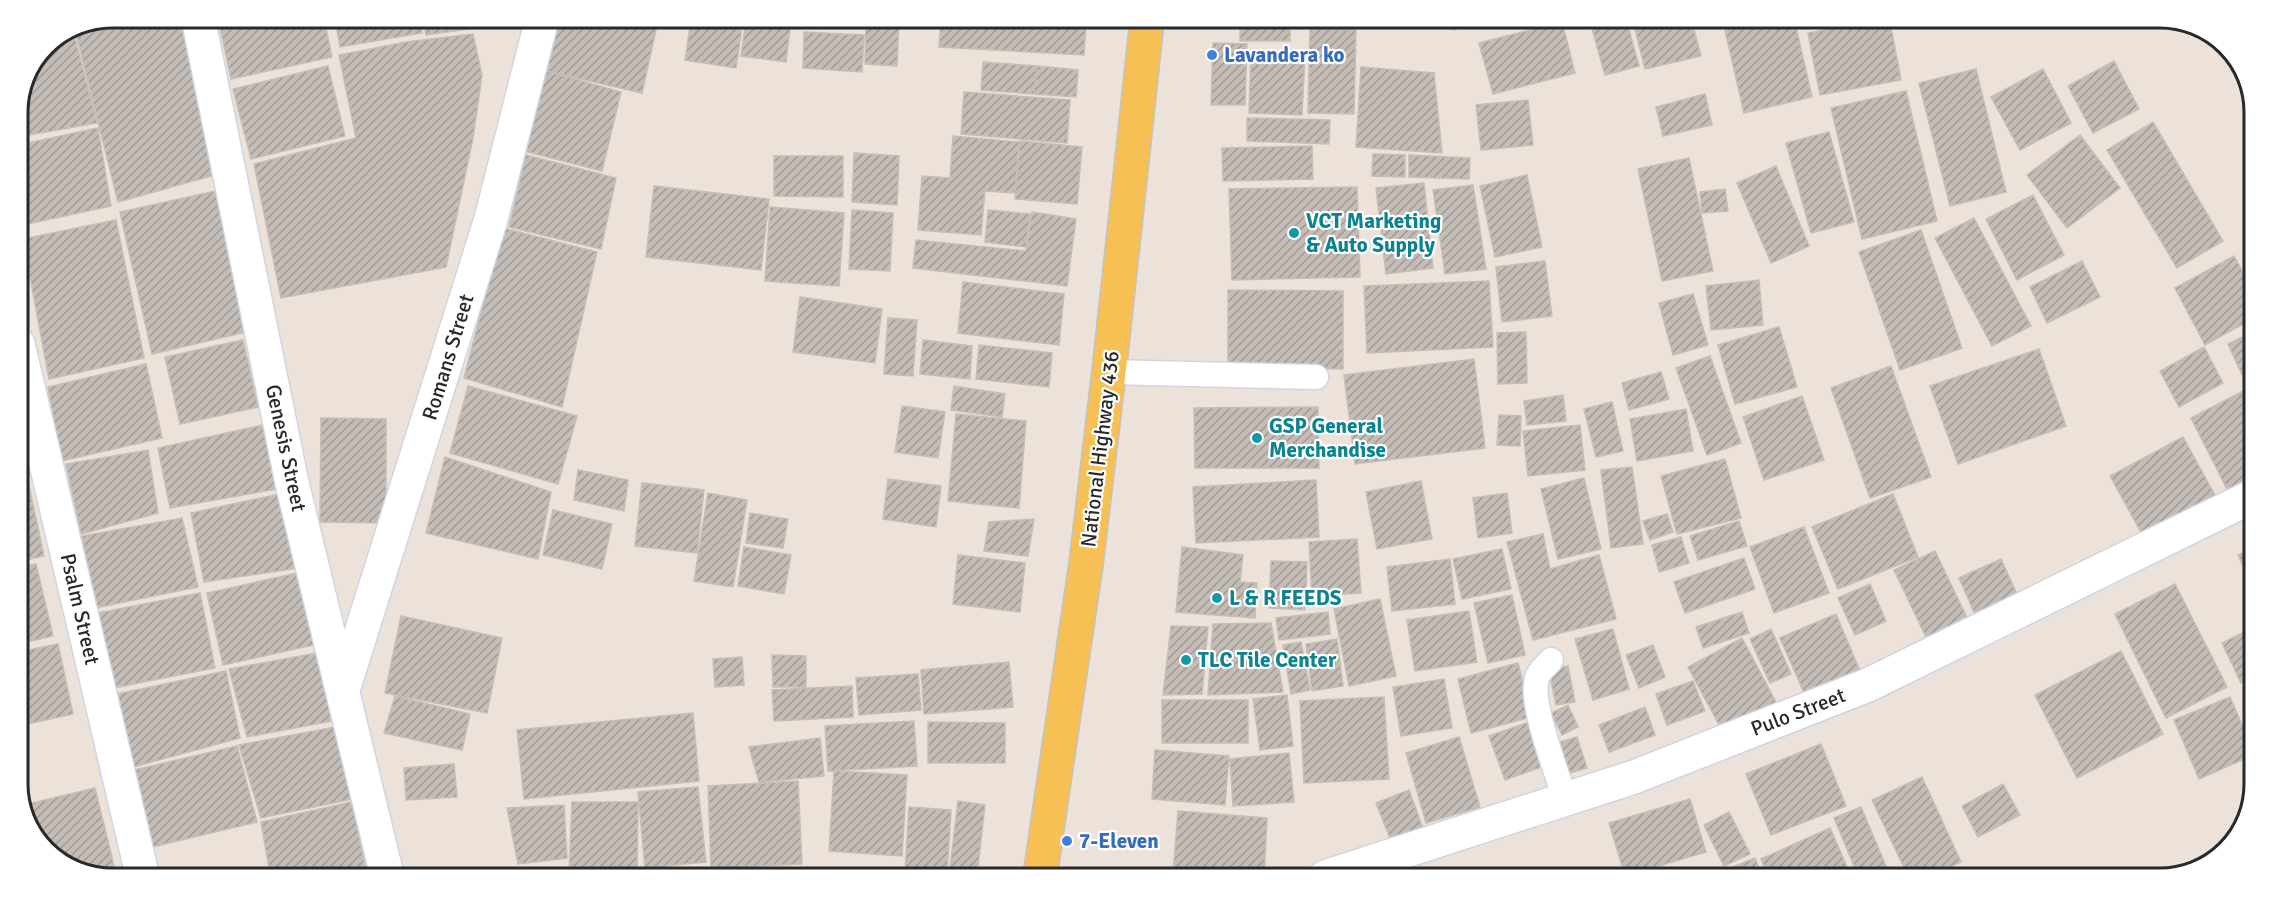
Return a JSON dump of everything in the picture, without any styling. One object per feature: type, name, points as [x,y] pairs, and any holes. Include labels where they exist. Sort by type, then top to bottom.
[{"type":"main road","name":"National Highway 436","points":[[1041,868],[1086,564],[1146,28]]},
{"type":"street","name":"Genesis Street","points":[[200,28],[292,483],[385,868]]},
{"type":"street","name":"Romans Street","points":[[343,691],[491,219],[540,28]]},
{"type":"street","name":"Psalm Street","points":[[28,388],[141,868]]},
{"type":"street","name":"Pulo Street","points":[[1353,868],[1634,777],[1868,685],[2244,502]]},
{"type":"lane","points":[[1109,372],[1316,377]]},
{"type":"lane","points":[[1551,660],[1537,675],[1534,686],[1536,704],[1565,799]]},
{"type":"building","points":[[112,28],[185,28],[222,173],[118,202],[77,37],[96,30]]},
{"type":"building","points":[[220,28],[326,28],[332,57],[231,79]]},
{"type":"building","points":[[337,28],[422,28],[422,33],[340,47]]},
{"type":"building","points":[[425,28],[476,28],[426,35]]},
{"type":"building","points":[[558,28],[656,28],[642,93],[546,71]]},
{"type":"building","points":[[690,28],[742,28],[736,68],[685,60]]},
{"type":"building","points":[[745,28],[790,28],[786,62],[741,56]]},
{"type":"building","points":[[866,28],[899,28],[897,66],[865,64]]},
{"type":"building","points":[[940,28],[1086,28],[1084,55],[939,47]]},
{"type":"building","points":[[1240,28],[1290,28],[1290,41],[1240,41]]},
{"type":"building","points":[[1538,28],[1564,28],[1575,73],[1493,94],[1479,43]]},
{"type":"building","points":[[1592,28],[1629,28],[1639,66],[1605,75]]},
{"type":"building","points":[[1694,28],[1701,56],[1645,69],[1635,29]]},
{"type":"building","points":[[1796,28],[1812,97],[1744,113],[1725,30]]},
{"type":"building","points":[[1836,28],[1891,28],[1901,80],[1820,95],[1808,33]]},
{"type":"building","points":[[1310,29],[1356,30],[1354,114],[1308,113]]},
{"type":"building","points":[[804,32],[864,35],[862,72],[803,68]]},
{"type":"building","points":[[473,34],[482,75],[473,138],[446,267],[281,298],[254,164],[356,138],[339,55],[406,42]]},
{"type":"building","points":[[75,38],[97,123],[28,135],[30,96],[35,80],[53,53]]},
{"type":"building","points":[[1213,43],[1247,44],[1245,105],[1211,105]]},
{"type":"building","points":[[1251,50],[1305,52],[1302,115],[1249,113]]},
{"type":"building","points":[[2114,61],[2139,109],[2093,133],[2068,86]]},
{"type":"building","points":[[983,62],[1037,66],[1034,94],[981,90]]},
{"type":"building","points":[[328,66],[345,136],[251,159],[233,89]]},
{"type":"building","points":[[1037,66],[1078,70],[1076,97],[1034,94]]},
{"type":"building","points":[[1361,67],[1434,73],[1442,153],[1356,147]]},
{"type":"building","points":[[1976,69],[2006,192],[1950,206],[1919,83]]},
{"type":"building","points":[[2043,69],[2071,123],[2020,150],[1991,97]]},
{"type":"building","points":[[546,71],[621,92],[602,171],[524,151]]},
{"type":"building","points":[[1906,91],[1937,221],[1862,239],[1831,108]]},
{"type":"building","points":[[964,92],[1070,100],[1067,143],[961,134]]},
{"type":"building","points":[[1705,94],[1712,125],[1663,136],[1656,107]]},
{"type":"building","points":[[1528,100],[1533,145],[1481,150],[1476,105]]},
{"type":"building","points":[[1247,118],[1330,120],[1329,144],[1247,141]]},
{"type":"building","points":[[2153,122],[2223,241],[2177,268],[2107,150]]},
{"type":"building","points":[[98,128],[111,206],[28,224],[28,143]]},
{"type":"building","points":[[1829,132],[1854,222],[1811,233],[1786,143]]},
{"type":"building","points":[[2080,135],[2120,188],[2067,228],[2027,175]]},
{"type":"building","points":[[953,136],[1019,142],[1015,193],[985,191],[981,235],[918,230],[922,176],[950,178]]},
{"type":"building","points":[[1020,141],[1082,147],[1077,204],[1015,199]]},
{"type":"building","points":[[1312,146],[1313,179],[1223,181],[1222,148]]},
{"type":"building","points":[[854,153],[899,156],[897,205],[852,202]]},
{"type":"building","points":[[1373,154],[1405,155],[1405,177],[1372,176]]},
{"type":"building","points":[[526,155],[616,178],[601,249],[509,227]]},
{"type":"building","points":[[1409,155],[1470,158],[1469,179],[1409,177]]},
{"type":"building","points":[[774,156],[843,156],[843,197],[774,196]]},
{"type":"building","points":[[1689,158],[1713,271],[1662,281],[1638,169]]},
{"type":"building","points":[[1776,166],[1809,246],[1771,263],[1737,183]]},
{"type":"building","points":[[1527,175],[1542,247],[1495,257],[1480,186]]},
{"type":"building","points":[[1424,183],[1433,268],[1386,274],[1376,188]]},
{"type":"building","points":[[1473,185],[1486,269],[1445,274],[1433,190]]},
{"type":"building","points":[[654,186],[769,199],[761,270],[646,257]]},
{"type":"building","name":"VCT Marketing & Auto Supply","points":[[1357,187],[1360,277],[1232,280],[1229,189]]},
{"type":"building","points":[[1725,189],[1728,211],[1702,213],[1700,192]]},
{"type":"building","points":[[216,191],[246,332],[152,354],[120,212]]},
{"type":"building","points":[[2033,195],[2064,255],[2017,280],[1986,219]]},
{"type":"building","points":[[770,207],[844,213],[839,286],[765,281]]},
{"type":"building","points":[[852,210],[893,213],[890,271],[849,269]]},
{"type":"building","points":[[988,210],[1030,214],[1026,247],[985,242]]},
{"type":"building","points":[[1032,212],[1076,219],[1067,286],[913,268],[916,240],[1026,251]]},
{"type":"building","points":[[1974,218],[2031,326],[1992,346],[1935,238]]},
{"type":"building","points":[[116,220],[144,358],[49,379],[28,267],[28,238]]},
{"type":"building","points":[[503,228],[597,252],[562,407],[464,378]]},
{"type":"building","points":[[1921,230],[1962,348],[1900,370],[1859,252]]},
{"type":"building","points":[[2234,256],[2243,273],[2243,324],[2205,345],[2175,288]]},
{"type":"building","points":[[1545,261],[1552,316],[1502,322],[1496,267]]},
{"type":"building","points":[[2082,261],[2100,297],[2047,323],[2030,287]]},
{"type":"building","points":[[1759,280],[1763,325],[1711,330],[1706,286]]},
{"type":"building","points":[[1489,281],[1493,347],[1367,353],[1364,286]]},
{"type":"building","points":[[963,282],[1064,294],[1059,345],[958,333]]},
{"type":"building","points":[[1228,290],[1343,291],[1343,369],[1228,368]]},
{"type":"building","points":[[1693,294],[1708,345],[1673,355],[1659,303]]},
{"type":"building","points":[[800,297],[882,309],[875,363],[793,352]]},
{"type":"building","points":[[888,318],[917,320],[913,376],[884,374]]},
{"type":"building","points":[[1779,327],[1797,387],[1735,404],[1718,345]]},
{"type":"building","points":[[1526,332],[1527,383],[1498,384],[1497,333]]},
{"type":"building","points":[[2243,336],[2243,378],[2228,344]]},
{"type":"building","points":[[243,340],[258,407],[180,424],[165,357]]},
{"type":"building","points":[[923,340],[972,346],[970,379],[920,374]]},
{"type":"building","points":[[979,345],[1052,353],[1049,387],[976,379]]},
{"type":"building","points":[[2204,347],[2223,383],[2179,407],[2160,371]]},
{"type":"building","points":[[2039,349],[2066,426],[1958,464],[1930,386]]},
{"type":"building","points":[[1710,356],[1741,443],[1707,455],[1676,368]]},
{"type":"building","points":[[1474,359],[1485,448],[1355,464],[1344,375]]},
{"type":"building","points":[[146,364],[162,438],[61,461],[48,387]]},
{"type":"building","points":[[1891,366],[1931,477],[1870,498],[1831,388]]},
{"type":"building","points":[[1661,372],[1669,399],[1629,410],[1622,383]]},
{"type":"building","points":[[468,386],[577,416],[558,484],[450,453]]},
{"type":"building","points":[[954,386],[1005,394],[1002,417],[951,410]]},
{"type":"building","points":[[2243,391],[2244,489],[2230,495],[2191,418]]},
{"type":"building","points":[[1563,395],[1566,421],[1527,425],[1524,401]]},
{"type":"building","points":[[1802,396],[1824,460],[1764,480],[1743,417]]},
{"type":"building","points":[[1612,402],[1623,451],[1596,457],[1584,409]]},
{"type":"building","points":[[902,406],[945,412],[938,458],[895,452]]},
{"type":"building","name":"GSP General Merchandise","points":[[1318,407],[1319,468],[1195,468],[1194,408]]},
{"type":"building","points":[[1686,409],[1693,451],[1637,461],[1630,419]]},
{"type":"building","points":[[956,414],[1026,421],[1019,508],[948,501]]},
{"type":"building","points":[[1499,415],[1521,416],[1520,446],[1497,445]]},
{"type":"building","points":[[321,418],[386,419],[386,523],[320,522]]},
{"type":"building","points":[[263,425],[277,489],[170,508],[158,448]]},
{"type":"building","points":[[1580,425],[1585,470],[1528,476],[1523,431]]},
{"type":"building","points":[[2183,437],[2221,506],[2148,545],[2110,476]]},
{"type":"building","points":[[148,450],[158,513],[81,534],[66,464]]},
{"type":"building","points":[[445,457],[551,492],[538,559],[426,533]]},
{"type":"building","points":[[1725,459],[1741,518],[1677,534],[1661,476]]},
{"type":"building","points":[[1632,467],[1643,544],[1611,548],[1601,470]]},
{"type":"building","points":[[578,470],[628,480],[624,511],[574,500]]},
{"type":"building","points":[[1584,478],[1601,549],[1558,559],[1541,489]]},
{"type":"building","points":[[888,479],[941,486],[936,527],[883,519]]},
{"type":"building","points":[[1316,480],[1319,537],[1196,543],[1193,487]]},
{"type":"building","points":[[1421,481],[1432,539],[1377,549],[1366,492]]},
{"type":"building","points":[[642,483],[704,490],[697,553],[635,546]]},
{"type":"building","points":[[29,484],[44,556],[29,560]]},
{"type":"building","points":[[708,493],[747,500],[733,587],[694,581]]},
{"type":"building","points":[[1507,493],[1512,533],[1478,538],[1473,498]]},
{"type":"building","points":[[280,494],[299,568],[204,582],[191,513]]},
{"type":"building","points":[[1893,494],[1918,557],[1838,589],[1812,527]]},
{"type":"building","points":[[553,510],[612,524],[602,569],[543,555]]},
{"type":"building","points":[[750,513],[788,519],[783,548],[746,543]]},
{"type":"building","points":[[1667,514],[1673,532],[1650,540],[1643,521]]},
{"type":"building","points":[[182,518],[198,587],[95,608],[82,536]]},
{"type":"building","points":[[1034,519],[1028,556],[984,551],[989,522]]},
{"type":"building","points":[[1739,521],[1747,546],[1698,560],[1690,536]]},
{"type":"building","points":[[1804,527],[1829,593],[1774,613],[1750,547]]},
{"type":"building","points":[[1543,534],[1550,569],[1599,555],[1616,619],[1533,640],[1507,542]]},
{"type":"building","points":[[1681,537],[1689,563],[1659,572],[1652,545]]},
{"type":"building","points":[[1357,539],[1361,593],[1312,596],[1309,542]]},
{"type":"building","points":[[744,547],[791,555],[784,594],[738,586]]},
{"type":"building","name":"L & R FEEDS","points":[[1182,547],[1243,555],[1240,582],[1257,583],[1255,618],[1176,612]]},
{"type":"building","points":[[1502,549],[1511,589],[1462,599],[1453,559]]},
{"type":"building","points":[[1935,551],[1968,620],[1927,639],[1894,570]]},
{"type":"building","points":[[2244,552],[2244,567],[2238,555]]},
{"type":"building","points":[[958,555],[1025,563],[1020,612],[953,604]]},
{"type":"building","points":[[1744,558],[1755,589],[1685,613],[1674,582]]},
{"type":"building","points":[[1450,559],[1455,604],[1392,611],[1387,567]]},
{"type":"building","points":[[2001,559],[2023,607],[1980,626],[1959,578]]},
{"type":"building","points":[[1271,561],[1307,562],[1305,610],[1269,608]]},
{"type":"building","points":[[36,564],[53,636],[29,642],[29,566]]},
{"type":"building","points":[[302,572],[318,644],[223,665],[207,593]]},
{"type":"building","points":[[1870,584],[1886,621],[1855,635],[1838,598]]},
{"type":"building","points":[[2175,584],[2227,687],[2166,718],[2115,614]]},
{"type":"building","points":[[200,593],[215,668],[113,688],[98,613]]},
{"type":"building","points":[[1512,595],[1525,655],[1488,663],[1474,603]]},
{"type":"building","points":[[1380,599],[1396,676],[1349,686],[1334,609]]},
{"type":"building","points":[[1469,611],[1477,662],[1415,671],[1407,620]]},
{"type":"building","points":[[1328,612],[1330,634],[1279,640],[1276,618]]},
{"type":"building","points":[[1742,612],[1749,633],[1703,648],[1696,627]]},
{"type":"building","points":[[1836,614],[1863,678],[1808,702],[1780,638]]},
{"type":"building","points":[[401,616],[502,638],[487,713],[385,693]]},
{"type":"building","points":[[1271,623],[1283,692],[1208,695],[1213,624]]},
{"type":"building","name":"TLC Tile Center","points":[[1171,626],[1208,627],[1202,694],[1163,695]]},
{"type":"building","points":[[1613,629],[1629,689],[1593,700],[1575,639]]},
{"type":"building","points":[[1771,629],[1791,674],[1770,683],[1750,639]]},
{"type":"building","points":[[2244,632],[2244,681],[2241,683],[2222,643]]},
{"type":"building","points":[[1742,638],[1778,706],[1724,734],[1688,667]]},
{"type":"building","points":[[1337,639],[1343,686],[1312,691],[1306,644]]},
{"type":"building","points":[[1301,642],[1310,690],[1291,694],[1283,645]]},
{"type":"building","points":[[58,644],[73,714],[29,724],[29,650]]},
{"type":"building","points":[[1653,645],[1665,677],[1639,688],[1626,655]]},
{"type":"building","points":[[2121,651],[2163,734],[2077,778],[2035,695]]},
{"type":"building","points":[[316,653],[332,721],[247,737],[229,669]]},
{"type":"building","points":[[772,655],[806,656],[806,687],[773,687]]},
{"type":"building","points":[[742,657],[744,685],[715,687],[713,659]]},
{"type":"building","points":[[1009,662],[1013,707],[924,714],[921,670]]},
{"type":"building","points":[[1518,663],[1532,717],[1471,733],[1458,679]]},
{"type":"building","points":[[1568,666],[1575,702],[1556,705],[1549,670]]},
{"type":"building","points":[[226,671],[240,738],[133,767],[117,694]]},
{"type":"building","points":[[918,674],[921,710],[859,715],[856,678]]},
{"type":"building","points":[[1444,679],[1452,728],[1401,736],[1393,687]]},
{"type":"building","points":[[1693,681],[1705,711],[1667,725],[1656,694]]},
{"type":"building","points":[[852,686],[853,717],[774,721],[772,690]]},
{"type":"building","points":[[1287,695],[1293,746],[1260,750],[1253,699]]},
{"type":"building","points":[[395,696],[470,714],[462,750],[384,733]]},
{"type":"building","points":[[1384,697],[1389,779],[1304,783],[1300,701]]},
{"type":"building","points":[[2230,697],[2244,729],[2244,759],[2199,779],[2174,720]]},
{"type":"building","points":[[1162,700],[1248,700],[1248,743],[1162,743]]},
{"type":"building","points":[[1568,705],[1578,727],[1562,735],[1551,713]]},
{"type":"building","points":[[1645,707],[1655,735],[1609,752],[1599,725]]},
{"type":"building","points":[[693,713],[699,781],[524,799],[517,730]]},
{"type":"building","points":[[914,721],[917,766],[828,771],[825,726]]},
{"type":"building","points":[[928,722],[1005,723],[1005,763],[928,763]]},
{"type":"building","points":[[1529,722],[1544,766],[1505,780],[1489,736]]},
{"type":"building","points":[[335,727],[353,799],[261,818],[239,745]]},
{"type":"building","points":[[1459,737],[1480,807],[1426,823],[1406,753]]},
{"type":"building","points":[[1577,737],[1587,768],[1566,774],[1556,743]]},
{"type":"building","points":[[820,738],[824,776],[759,782],[749,747]]},
{"type":"building","points":[[1821,744],[1846,806],[1771,835],[1746,774]]},
{"type":"building","points":[[237,746],[257,822],[152,847],[134,770]]},
{"type":"building","points":[[1155,750],[1229,756],[1225,805],[1152,799]]},
{"type":"building","points":[[1289,753],[1294,802],[1233,806],[1230,759]]},
{"type":"building","points":[[454,764],[457,797],[406,800],[404,768]]},
{"type":"building","points":[[834,771],[907,775],[902,856],[829,851]]},
{"type":"building","points":[[1922,777],[1961,862],[1948,868],[1904,868],[1872,800]]},
{"type":"building","points":[[798,781],[802,864],[711,868],[708,786]]},
{"type":"building","points":[[2003,784],[2020,815],[1978,837],[1962,806]]},
{"type":"building","points":[[698,787],[706,862],[645,868],[638,792]]},
{"type":"building","points":[[95,788],[115,868],[85,864],[57,848],[40,826],[31,803]]},
{"type":"building","points":[[1409,790],[1427,839],[1395,851],[1376,803]]},
{"type":"building","points":[[1690,799],[1706,852],[1652,868],[1623,868],[1609,823]]},
{"type":"building","points":[[958,801],[985,805],[978,868],[950,868]]},
{"type":"building","points":[[352,802],[366,868],[269,868],[261,822]]},
{"type":"building","points":[[572,802],[638,802],[637,868],[569,868]]},
{"type":"building","points":[[564,805],[567,858],[518,864],[507,808]]},
{"type":"building","points":[[909,807],[951,810],[947,868],[905,868]]},
{"type":"building","points":[[1861,807],[1887,868],[1855,868],[1834,818]]},
{"type":"building","points":[[1178,811],[1267,818],[1264,868],[1173,868]]},
{"type":"building","points":[[1729,812],[1750,854],[1724,866],[1704,825]]},
{"type":"building","points":[[1830,828],[1848,868],[1765,868],[1761,859]]},
{"type":"building","points":[[1755,858],[1759,868],[1730,868]]},
{"type":"place","name":"Lavandera ko","points":[[1212,55]]},
{"type":"place","name":"VCT Marketing & Auto Supply","points":[[1294,233]]},
{"type":"place","name":"GSP General Merchandise","points":[[1257,438]]},
{"type":"place","name":"L & R FEEDS","points":[[1217,598]]},
{"type":"place","name":"TLC Tile Center","points":[[1186,660]]},
{"type":"place","name":"7-Eleven","points":[[1067,841]]}]
